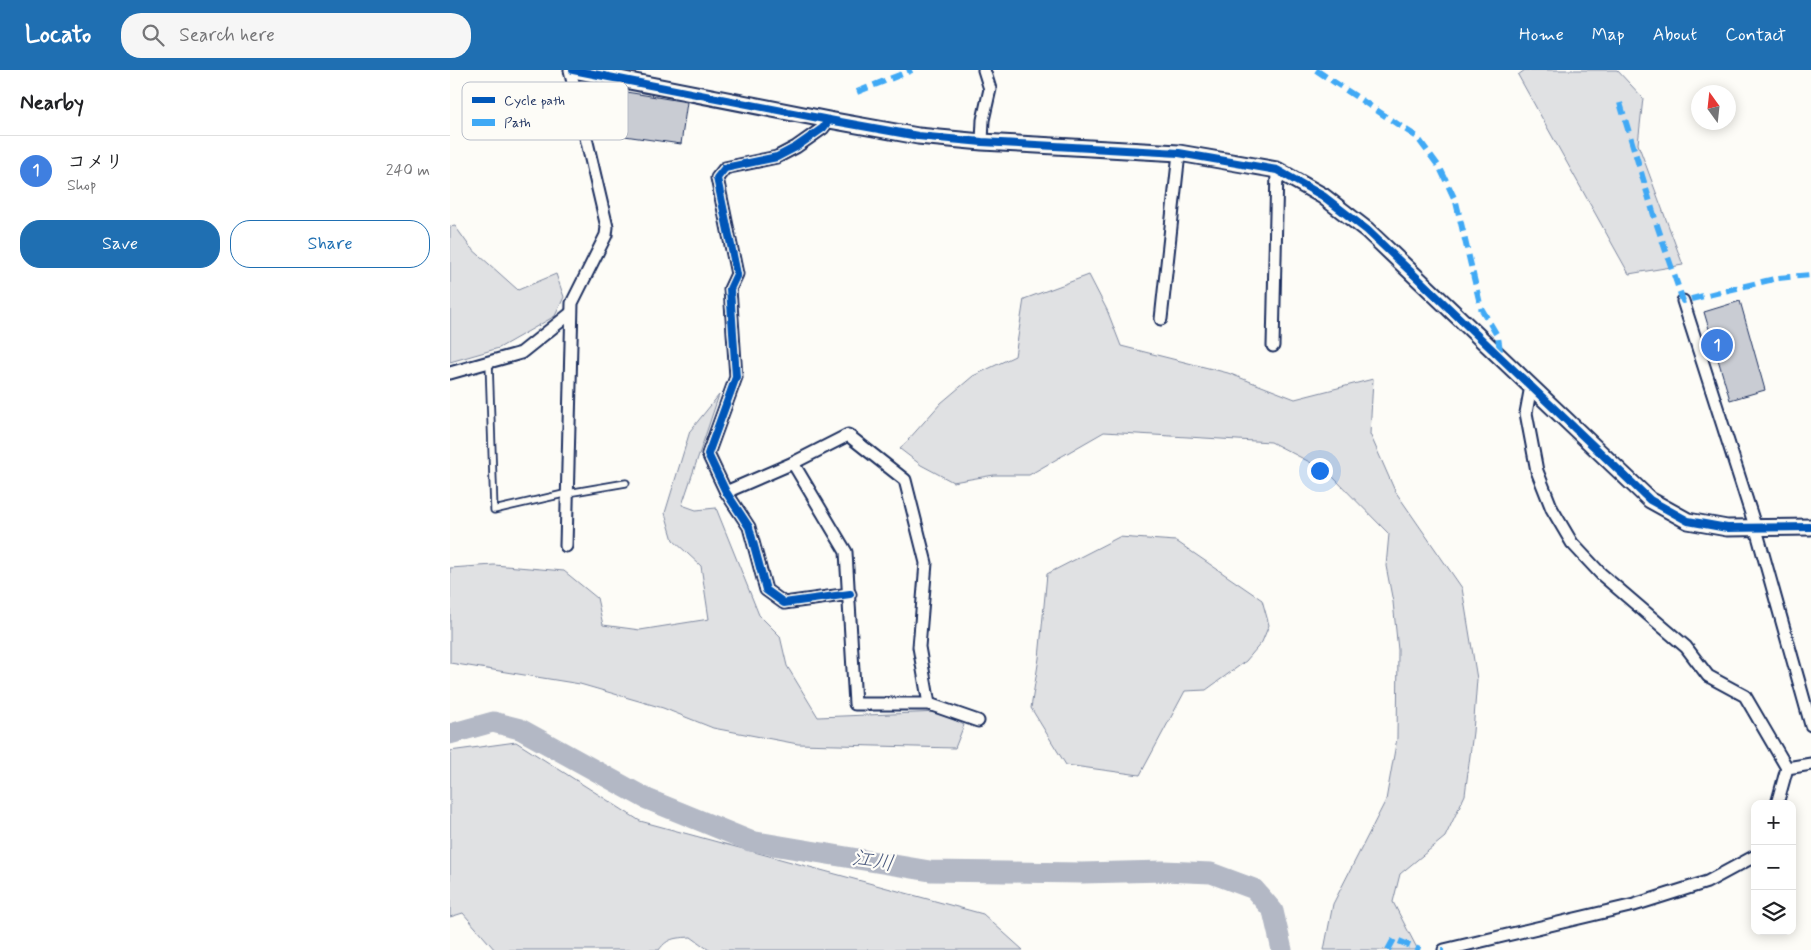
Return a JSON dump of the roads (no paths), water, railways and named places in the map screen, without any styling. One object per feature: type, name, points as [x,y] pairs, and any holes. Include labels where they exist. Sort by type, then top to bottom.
[{"type":"street","points":[[572,70],[918,136],[982,142],[1179,153],[1277,170],[1323,196],[1367,230],[1650,500],[1688,521],[1727,528],[1811,527]]},
{"type":"street","points":[[982,142],[983,120],[990,90],[984,70]]},
{"type":"street","points":[[829,120],[823,128],[796,147],[777,157],[725,168],[717,178],[737,274],[730,290],[736,377],[708,454],[726,492],[749,527],[766,590],[784,603],[850,594]]},
{"type":"street","points":[[566,546],[572,303],[606,235],[607,227],[588,140]]},
{"type":"street","points":[[1161,319],[1179,153]]},
{"type":"street","points":[[1273,346],[1277,170]]},
{"type":"street","points":[[1683,301],[1756,529],[1811,725]]},
{"type":"street","points":[[450,373],[521,353],[571,313]]},
{"type":"street","points":[[1531,386],[1526,413],[1537,471],[1552,509],[1572,543],[1601,574],[1686,647],[1708,676],[1745,696],[1787,768],[1778,800]]},
{"type":"street","points":[[726,492],[793,463],[848,435],[906,480],[926,563],[919,647],[929,704]]},
{"type":"street","points":[[793,463],[846,552],[850,594],[855,704],[929,704],[978,721]]},
{"type":"street","points":[[1787,768],[1811,764]]},
{"type":"street","points":[[1444,950],[1634,905],[1707,882],[1751,858]]},
{"type":"lane","points":[[489,362],[494,510],[568,493],[626,483]]},
{"type":"waterway","name":"江川","points":[[450,734],[493,722],[520,729],[647,799],[750,841],[930,871],[1082,873],[1164,871],[1211,873],[1254,889],[1273,911],[1282,950]]},
{"type":"place","name":"コメリ","points":[[1717,345]]}]
